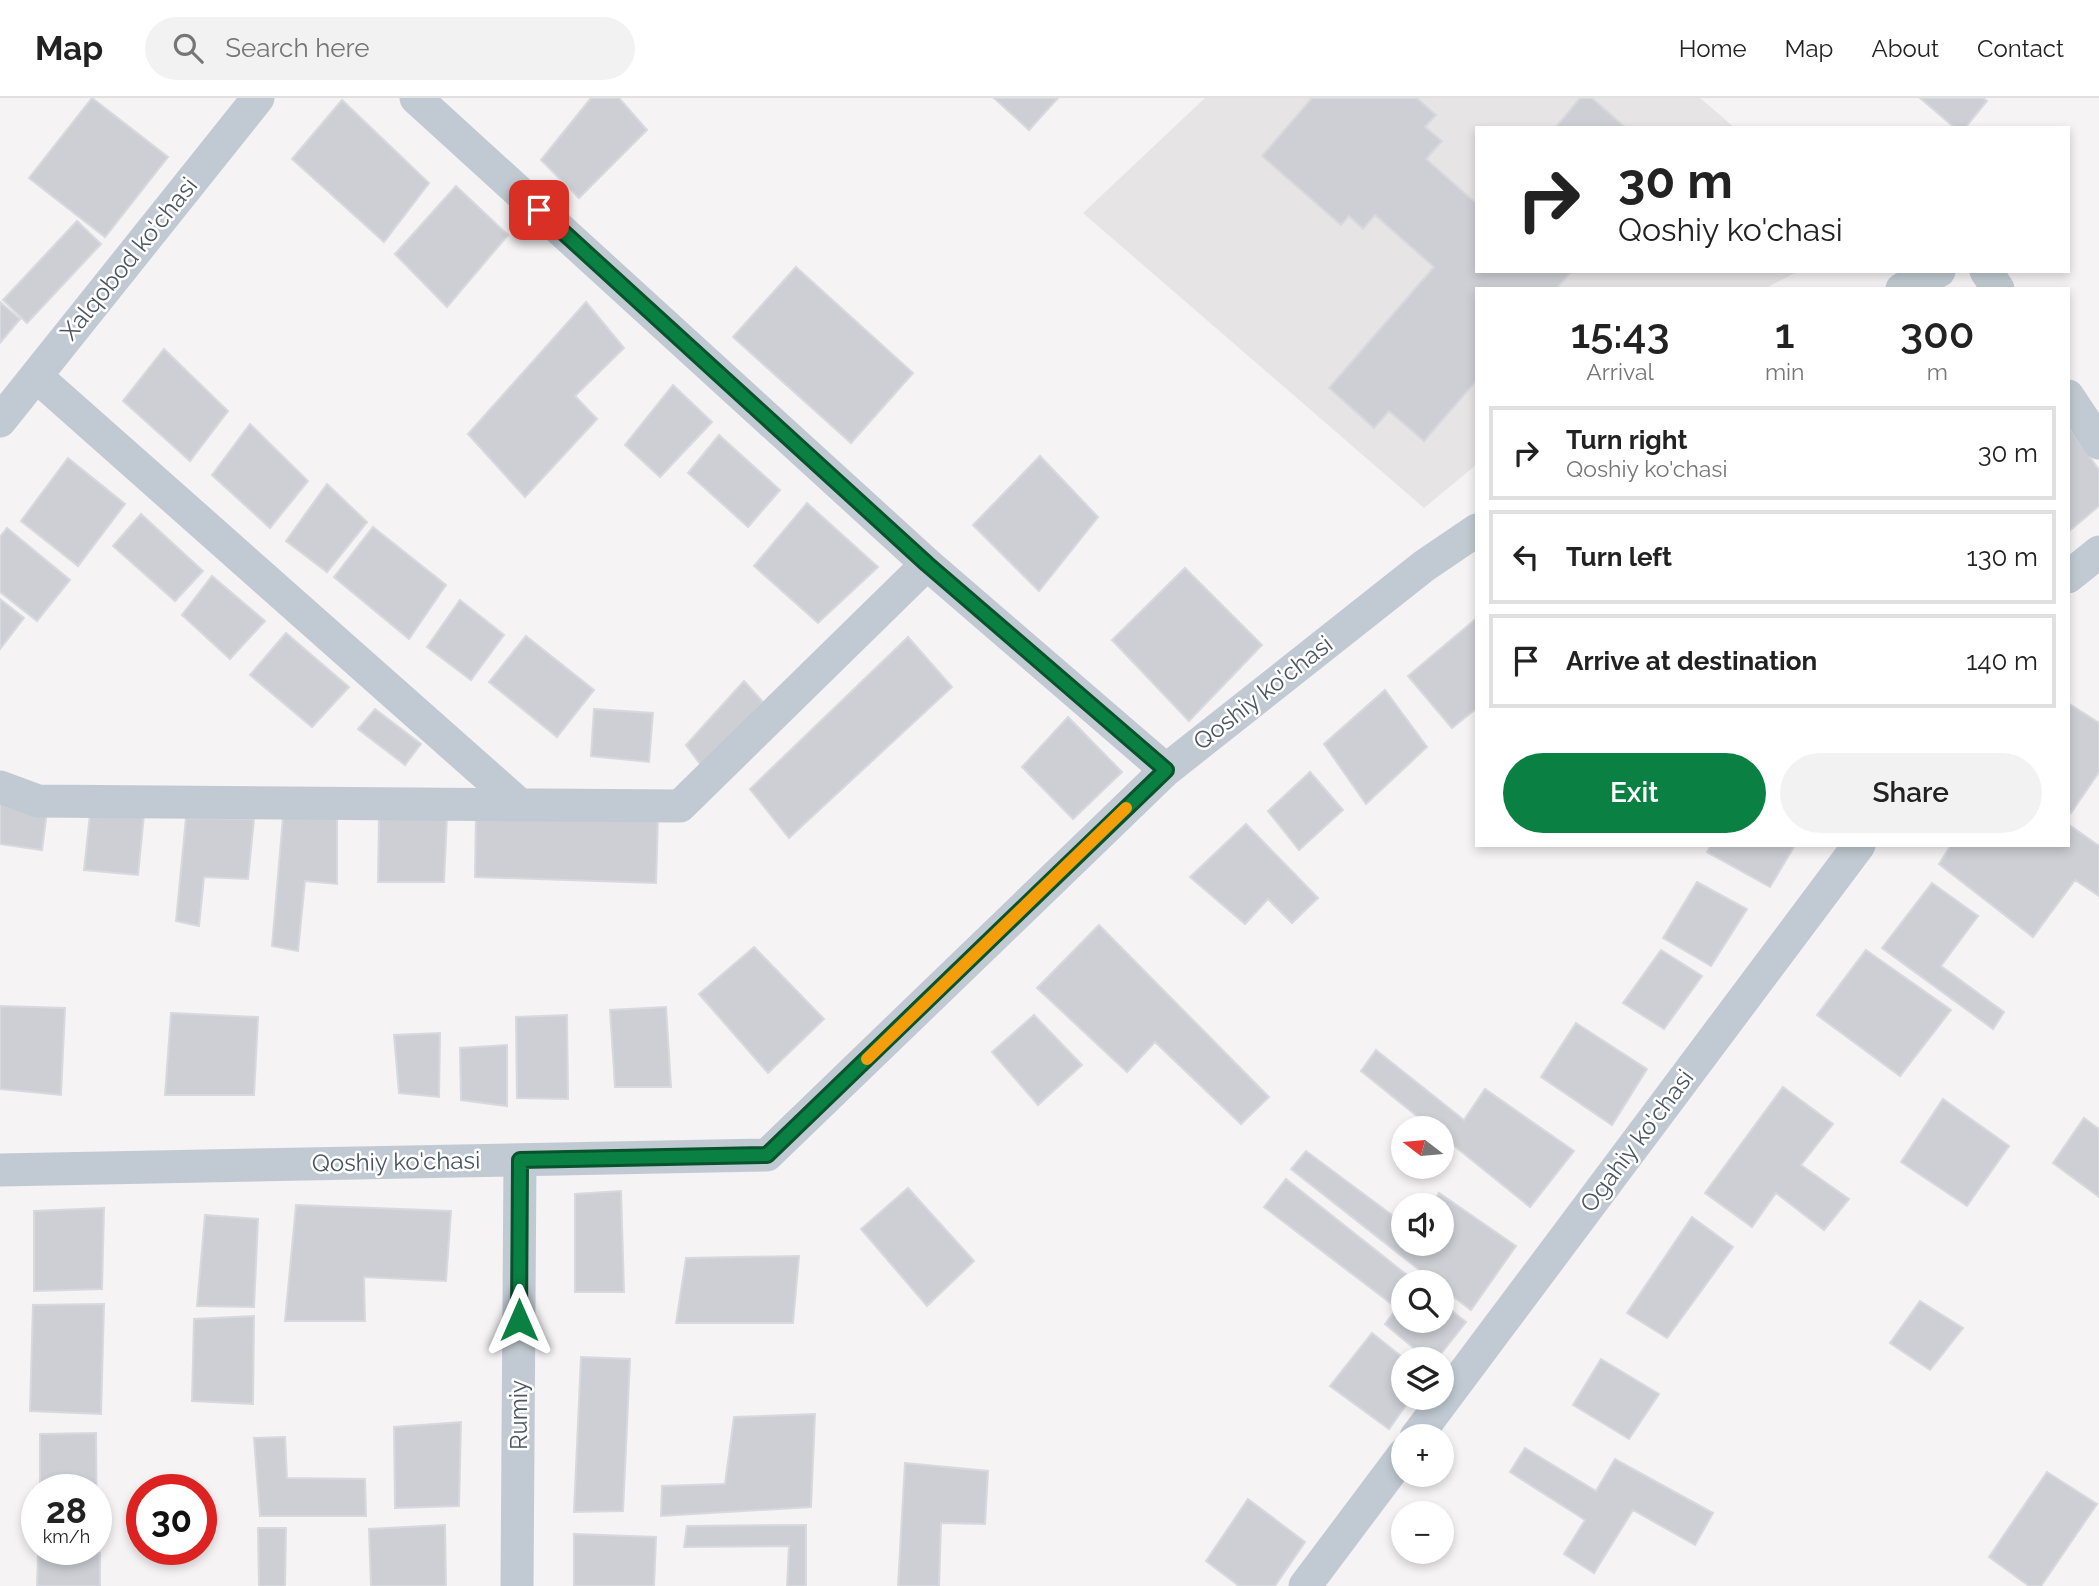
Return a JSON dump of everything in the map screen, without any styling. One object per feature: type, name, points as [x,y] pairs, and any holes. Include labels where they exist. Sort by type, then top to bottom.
[{"type":"street","name":"Xalqobod ko'chasi","points":[[0,421],[258,98]]},
{"type":"street","points":[[416,98],[927,564],[1166,770]]},
{"type":"street","points":[[1906,287],[1935,273]]},
{"type":"street","points":[[36,376],[519,804]]},
{"type":"street","points":[[2070,399],[2099,443]]},
{"type":"street","name":"Qoshiy ko'chasi","points":[[0,1170],[767,1155],[1166,770],[1424,566],[1475,531]]},
{"type":"street","points":[[2070,575],[2099,552]]},
{"type":"street","points":[[0,788],[38,801],[680,806],[927,564]]},
{"type":"street","name":"Ogahiy ko'chasi","points":[[1426,1424],[1858,847]]},
{"type":"street","name":"Rumiy","points":[[517,1586],[520,1160]]},
{"type":"street","points":[[1305,1586],[1391,1471]]},
{"type":"shaded area","points":[[1205,98],[1700,98],[1733,126],[1475,126],[1475,273],[1795,273],[1768,287],[1475,287],[1475,466],[1424,508],[1083,213]]},
{"type":"building","points":[[92,98],[168,157],[105,237],[29,178]]},
{"type":"building","points":[[591,98],[619,98],[647,130],[579,198],[541,160]]},
{"type":"building","points":[[994,98],[1058,98],[1029,130]]},
{"type":"building","points":[[1312,98],[1417,98],[1436,115],[1425,127],[1442,141],[1426,159],[1475,202],[1475,273],[1570,273],[1558,287],[1475,287],[1475,382],[1424,441],[1389,411],[1374,428],[1329,388],[1434,267],[1375,215],[1363,229],[1349,216],[1341,225],[1262,156]]},
{"type":"building","points":[[1580,98],[1592,98],[1624,126],[1557,126]]},
{"type":"building","points":[[1920,98],[1983,98],[1987,101],[1967,126],[1953,126]]},
{"type":"building","points":[[342,100],[429,183],[384,242],[292,159]]},
{"type":"building","points":[[456,186],[508,235],[447,307],[395,254]]},
{"type":"building","points":[[77,221],[101,244],[27,323],[3,300]]},
{"type":"building","points":[[796,267],[913,373],[851,443],[733,337]]},
{"type":"building","points":[[0,302],[20,319],[0,343]]},
{"type":"building","points":[[586,302],[624,348],[575,396],[597,419],[525,497],[468,434]]},
{"type":"building","points":[[164,349],[228,411],[190,461],[123,401]]},
{"type":"building","points":[[673,385],[712,422],[660,477],[625,445]]},
{"type":"building","points":[[250,424],[308,481],[270,528],[212,475]]},
{"type":"building","points":[[2070,431],[2099,470],[2099,506],[2070,530]]},
{"type":"building","points":[[719,435],[780,490],[748,527],[688,473]]},
{"type":"building","points":[[1040,456],[1098,517],[1039,591],[973,525]]},
{"type":"building","points":[[68,458],[125,504],[78,566],[21,521]]},
{"type":"building","points":[[327,484],[367,522],[327,572],[286,541]]},
{"type":"building","points":[[807,503],[878,567],[818,623],[754,566]]},
{"type":"building","points":[[141,514],[203,571],[175,601],[113,546]]},
{"type":"building","points":[[373,527],[446,585],[409,639],[334,577]]},
{"type":"building","points":[[7,528],[70,580],[37,621],[0,592],[0,537]]},
{"type":"building","points":[[1185,568],[1262,645],[1189,721],[1112,640]]},
{"type":"building","points":[[212,576],[265,621],[230,659],[182,615]]},
{"type":"building","points":[[0,599],[24,618],[0,649]]},
{"type":"building","points":[[460,600],[504,635],[471,680],[427,647]]},
{"type":"building","points":[[1475,620],[1475,710],[1452,728],[1408,676]]},
{"type":"building","points":[[286,633],[349,687],[312,727],[250,675]]},
{"type":"building","points":[[526,636],[594,690],[557,737],[489,682]]},
{"type":"building","points":[[908,637],[952,687],[789,838],[750,789]]},
{"type":"building","points":[[744,681],[763,702],[703,768],[686,745]]},
{"type":"building","points":[[1385,690],[1427,747],[1366,804],[1324,744]]},
{"type":"building","points":[[2070,704],[2099,723],[2099,772],[2071,813]]},
{"type":"building","points":[[375,709],[421,744],[405,765],[358,729]]},
{"type":"building","points":[[594,709],[653,713],[649,762],[591,756]]},
{"type":"building","points":[[1068,717],[1122,772],[1073,819],[1022,767]]},
{"type":"building","points":[[1310,772],[1343,810],[1299,850],[1268,811]]},
{"type":"building","points":[[0,803],[47,811],[42,850],[0,844]]},
{"type":"building","points":[[476,810],[658,815],[656,883],[475,877]]},
{"type":"building","points":[[90,814],[144,815],[138,875],[84,870]]},
{"type":"building","points":[[447,816],[444,882],[378,882],[379,817]]},
{"type":"building","points":[[283,817],[337,818],[337,884],[305,881],[298,951],[272,946]]},
{"type":"building","points":[[186,818],[254,819],[248,879],[204,877],[199,926],[176,921]]},
{"type":"building","points":[[1246,824],[1318,898],[1292,923],[1268,899],[1245,924],[1190,877]]},
{"type":"building","points":[[2070,825],[2099,846],[2099,896],[2075,880],[2033,937],[1939,864],[1950,847],[2070,847]]},
{"type":"building","points":[[1710,847],[1794,847],[1770,887],[1707,852]]},
{"type":"building","points":[[1697,882],[1747,909],[1711,966],[1663,938]]},
{"type":"building","points":[[1932,883],[1978,916],[1941,966],[2004,1012],[1993,1029],[1882,948]]},
{"type":"building","points":[[1099,925],[1269,1097],[1241,1124],[1155,1042],[1127,1072],[1037,988]]},
{"type":"building","points":[[754,947],[824,1019],[768,1073],[699,994]]},
{"type":"building","points":[[1661,950],[1702,976],[1664,1029],[1623,1003]]},
{"type":"building","points":[[1866,950],[1951,1010],[1900,1076],[1817,1015]]},
{"type":"building","points":[[0,1006],[65,1008],[61,1095],[0,1089]]},
{"type":"building","points":[[666,1007],[671,1087],[615,1087],[610,1010]]},
{"type":"building","points":[[171,1013],[258,1017],[254,1095],[165,1095]]},
{"type":"building","points":[[567,1015],[568,1099],[517,1098],[516,1017]]},
{"type":"building","points":[[1034,1015],[1082,1065],[1038,1105],[992,1052]]},
{"type":"building","points":[[1576,1023],[1647,1069],[1612,1125],[1541,1077]]},
{"type":"building","points":[[440,1033],[439,1097],[399,1093],[394,1035]]},
{"type":"building","points":[[507,1045],[507,1106],[461,1100],[460,1048]]},
{"type":"building","points":[[1376,1050],[1464,1120],[1485,1089],[1574,1151],[1530,1207],[1454,1146],[1454,1116],[1417,1116],[1361,1071]]},
{"type":"building","points":[[1783,1087],[1833,1124],[1801,1165],[1849,1199],[1824,1230],[1776,1193],[1752,1227],[1705,1193]]},
{"type":"building","points":[[1943,1099],[2009,1146],[1967,1206],[1901,1162]]},
{"type":"building","points":[[2084,1118],[2099,1129],[2099,1197],[2053,1163]]},
{"type":"building","points":[[1306,1151],[1391,1214],[1391,1248],[1291,1169]]},
{"type":"building","points":[[1286,1179],[1401,1270],[1391,1270],[1391,1303],[1264,1207]]},
{"type":"building","points":[[908,1188],[974,1261],[927,1306],[861,1229]]},
{"type":"building","points":[[621,1191],[624,1292],[575,1292],[575,1194]]},
{"type":"building","points":[[1454,1203],[1516,1246],[1471,1310],[1454,1297],[1454,1270],[1419,1270],[1402,1256],[1454,1256]]},
{"type":"building","points":[[296,1205],[451,1211],[446,1281],[364,1277],[365,1321],[285,1321]]},
{"type":"building","points":[[104,1208],[102,1289],[34,1291],[34,1211]]},
{"type":"building","points":[[205,1215],[258,1219],[254,1307],[197,1306]]},
{"type":"building","points":[[1692,1217],[1733,1247],[1667,1338],[1627,1313]]},
{"type":"building","points":[[799,1256],[793,1323],[676,1323],[686,1258]]},
{"type":"building","points":[[1920,1301],[1963,1328],[1930,1370],[1890,1343]]},
{"type":"building","points":[[104,1304],[101,1414],[30,1411],[33,1305]]},
{"type":"building","points":[[1454,1312],[1466,1322],[1446,1347],[1412,1347],[1396,1333],[1454,1333]]},
{"type":"building","points":[[254,1316],[253,1404],[192,1401],[194,1319]]},
{"type":"building","points":[[1391,1316],[1391,1329],[1385,1324]]},
{"type":"building","points":[[1372,1333],[1391,1348],[1391,1410],[1402,1410],[1389,1429],[1330,1386]]},
{"type":"building","points":[[581,1357],[630,1359],[623,1511],[574,1512]]},
{"type":"building","points":[[1601,1359],[1659,1394],[1629,1439],[1573,1405]]},
{"type":"building","points":[[815,1414],[811,1507],[661,1516],[662,1486],[725,1484],[734,1417]]},
{"type":"building","points":[[461,1422],[459,1506],[395,1508],[394,1427]]},
{"type":"building","points":[[96,1433],[96,1474],[40,1474],[40,1434]]},
{"type":"building","points":[[285,1437],[287,1478],[365,1479],[366,1516],[260,1516],[254,1438]]},
{"type":"building","points":[[1525,1448],[1596,1491],[1615,1459],[1713,1513],[1695,1545],[1633,1510],[1594,1573],[1564,1554],[1585,1520],[1510,1472]]},
{"type":"building","points":[[905,1463],[988,1471],[985,1524],[941,1523],[939,1586],[898,1586]]},
{"type":"building","points":[[2047,1472],[2097,1504],[2041,1586],[2029,1586],[1989,1557]]},
{"type":"building","points":[[1248,1499],[1305,1542],[1275,1586],[1239,1586],[1206,1561]]},
{"type":"building","points":[[445,1525],[446,1586],[371,1586],[369,1529]]},
{"type":"building","points":[[806,1525],[806,1586],[787,1586],[789,1546],[684,1547],[687,1526]]},
{"type":"building","points":[[258,1528],[286,1528],[285,1586],[259,1586]]},
{"type":"building","points":[[574,1534],[656,1537],[654,1586],[574,1586]]},
{"type":"building","points":[[38,1565],[100,1565],[100,1586],[37,1586]]},
{"type":"slow traffic","points":[[867,1059],[1126,808]]},
{"type":"route","points":[[519,1320],[520,1160],[767,1155],[1166,770],[927,564],[539,210]]}]
